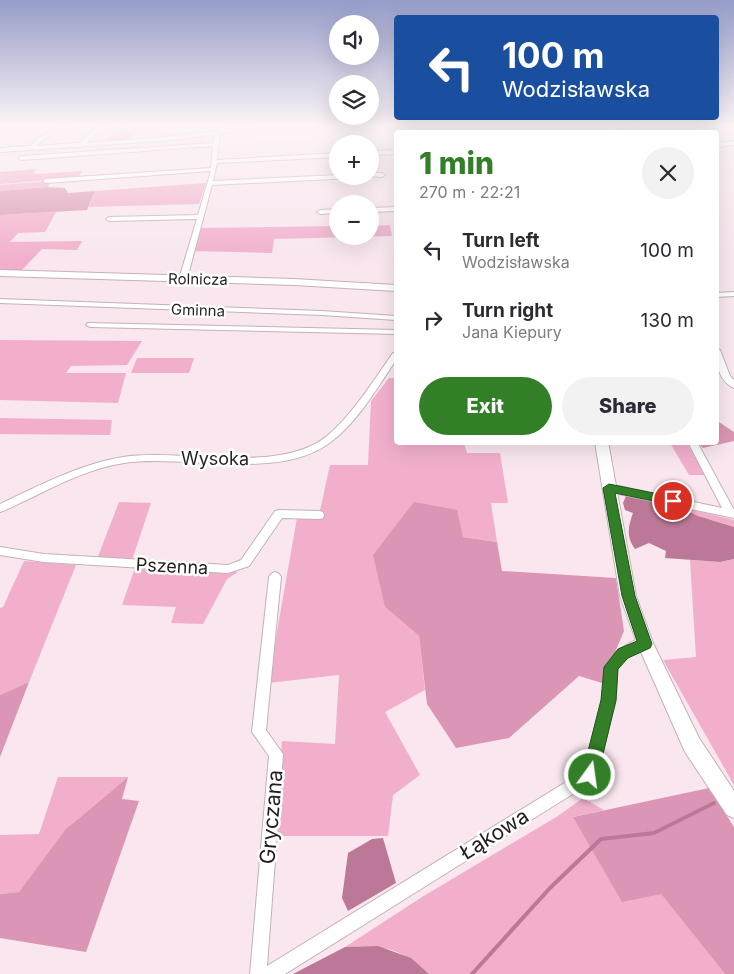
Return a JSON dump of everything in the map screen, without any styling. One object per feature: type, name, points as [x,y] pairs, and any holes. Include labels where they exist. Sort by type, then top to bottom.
[{"type":"street","points":[[46,181],[157,170]]},
{"type":"street","points":[[183,279],[212,170]]},
{"type":"street","points":[[209,183],[329,177]]},
{"type":"street","points":[[379,210],[394,209]]},
{"type":"street","points":[[320,212],[329,212]]},
{"type":"street","points":[[109,219],[199,217]]},
{"type":"street","name":"Rolnicza","points":[[0,273],[294,282],[394,288]]},
{"type":"street","points":[[719,295],[734,294]]},
{"type":"street","name":"Gminna","points":[[0,301],[322,313],[394,318]]},
{"type":"street","points":[[90,325],[394,332]]},
{"type":"street","name":"Wysoka","points":[[0,508],[75,475],[124,460],[150,458],[267,458],[319,446],[334,434],[394,358]]},
{"type":"street","points":[[719,360],[723,373],[733,383]]},
{"type":"street","points":[[602,445],[628,596],[645,644],[692,745],[734,808]]},
{"type":"street","points":[[694,445],[732,513]]},
{"type":"street","points":[[609,488],[732,513]]},
{"type":"street","name":"Pszenna","points":[[0,552],[44,558],[228,569],[245,563],[278,514],[318,515]]},
{"type":"street","name":"Gryczana","points":[[258,974],[276,754],[259,732],[275,577]]},
{"type":"street","name":"Łąkowa","points":[[269,974],[590,775],[609,700],[611,667],[623,653],[645,644]]},
{"type":"shaded area","points":[[35,170],[34,173],[36,174],[82,171],[78,178],[0,184],[0,172]]},
{"type":"shaded area","points":[[50,181],[48,187],[0,191],[0,185]]},
{"type":"shaded area","points":[[206,183],[199,204],[89,207],[95,191]]},
{"type":"shaded area","points":[[48,187],[65,188],[68,193],[95,191],[87,210],[0,215],[0,191]]},
{"type":"shaded area","points":[[56,212],[45,232],[18,233],[10,242],[82,241],[77,250],[42,249],[20,272],[0,271],[0,215]]},
{"type":"shaded area","points":[[390,225],[392,236],[379,236],[379,226]]},
{"type":"shaded area","points":[[329,226],[329,238],[274,239],[272,253],[193,251],[199,228]]},
{"type":"shaded area","points":[[0,340],[142,341],[127,365],[71,366],[66,373],[126,373],[118,403],[0,400]]},
{"type":"shaded area","points":[[137,358],[194,358],[189,373],[131,373]]},
{"type":"shaded area","points":[[389,378],[394,378],[394,445],[465,445],[467,453],[500,453],[508,503],[491,503],[497,542],[463,537],[385,607],[419,636],[425,690],[385,712],[420,775],[393,795],[388,836],[275,836],[282,741],[335,744],[339,675],[268,683],[298,512],[319,515],[330,465],[368,465],[371,401]]},
{"type":"shaded area","points":[[0,418],[112,420],[110,435],[0,434]]},
{"type":"shaded area","points":[[719,422],[734,432],[734,441],[719,444]]},
{"type":"shaded area","points":[[671,445],[688,445],[705,475],[689,475]]},
{"type":"shaded area","points":[[700,445],[716,445],[703,448]]},
{"type":"shaded area","points":[[626,496],[680,507],[698,516],[734,527],[734,559],[720,562],[665,558],[666,551],[649,543],[635,549],[630,540],[629,531],[633,513],[625,510],[623,503]]},
{"type":"shaded area","points":[[119,502],[151,503],[132,560],[97,559]]},
{"type":"shaded area","points":[[414,502],[457,510],[463,537],[497,542],[502,571],[616,578],[624,631],[602,683],[579,676],[509,738],[456,748],[427,704],[419,636],[385,607],[373,555]]},
{"type":"shaded area","points":[[680,507],[734,520],[734,527],[698,516]]},
{"type":"shaded area","points":[[734,559],[734,785],[663,660],[696,657],[690,560],[720,562]]},
{"type":"shaded area","points":[[24,561],[76,565],[29,682],[0,695],[0,608],[3,607]]},
{"type":"shaded area","points":[[135,568],[238,572],[227,579],[203,624],[171,623],[176,607],[122,605]]},
{"type":"shaded area","points":[[29,682],[0,757],[0,695]]},
{"type":"shaded area","points":[[58,777],[128,777],[73,823],[19,892],[0,894],[0,835],[39,834]]},
{"type":"shaded area","points":[[128,777],[122,799],[139,801],[86,952],[0,938],[0,894],[19,892],[66,829]]},
{"type":"shaded area","points":[[709,788],[734,827],[734,974],[725,974],[661,894],[622,902],[573,817]]},
{"type":"shaded area","points":[[583,798],[604,810],[573,817],[661,894],[725,974],[429,974],[400,953],[381,948],[345,947],[422,897],[558,816]]},
{"type":"shaded area","points":[[383,838],[396,883],[348,911],[342,898],[348,853],[372,839]]},
{"type":"shaded area","points":[[378,946],[411,958],[429,974],[293,974],[345,947]]},
{"type":"waterway","points":[[472,974],[550,888],[601,839],[654,833],[714,803]]},
{"type":"route","points":[[590,775],[609,700],[611,667],[623,653],[645,644],[628,596],[609,488],[673,501]]}]
